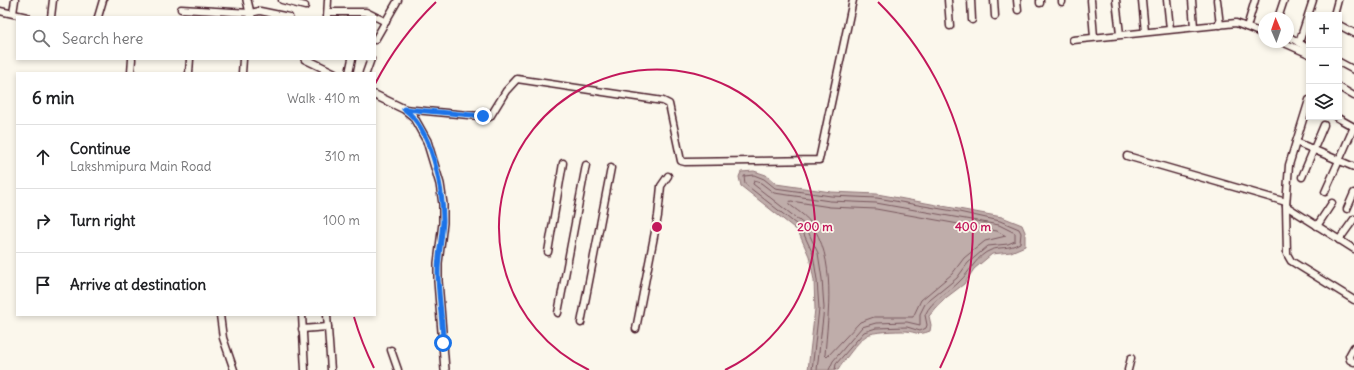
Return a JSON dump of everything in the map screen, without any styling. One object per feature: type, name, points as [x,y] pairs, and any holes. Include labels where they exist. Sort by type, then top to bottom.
[{"type":"main road","points":[[247,0],[251,15]]},
{"type":"main road","points":[[315,61],[332,72]]},
{"type":"main road","points":[[376,95],[404,109],[413,116],[426,141],[435,168],[442,198],[443,223],[438,263],[438,281],[445,370]]},
{"type":"street","points":[[13,13],[15,0]]},
{"type":"street","points":[[51,16],[53,0]]},
{"type":"street","points":[[98,16],[103,0]]},
{"type":"street","points":[[282,0],[305,6]]},
{"type":"street","points":[[328,0],[327,14],[366,12],[374,16]]},
{"type":"street","points":[[376,38],[398,0]]},
{"type":"street","points":[[404,109],[490,118],[506,91],[517,79],[663,101],[669,104],[681,160],[685,162],[819,160],[853,0]]},
{"type":"street","points":[[948,0],[950,26]]},
{"type":"street","points":[[971,0],[972,20]]},
{"type":"street","points":[[994,0],[995,16]]},
{"type":"street","points":[[1017,0],[1018,10]]},
{"type":"street","points":[[1091,0],[1094,37]]},
{"type":"street","points":[[1116,0],[1120,34]]},
{"type":"street","points":[[1142,0],[1145,32]]},
{"type":"street","points":[[1167,0],[1170,29]]},
{"type":"street","points":[[1192,0],[1194,27]]},
{"type":"street","points":[[1217,0],[1220,25]]},
{"type":"street","points":[[1247,27],[1255,0]]},
{"type":"street","points":[[1280,12],[1284,0]]},
{"type":"street","points":[[1299,43],[1312,0]]},
{"type":"street","points":[[1335,12],[1338,0]]},
{"type":"street","points":[[181,9],[251,15],[260,11],[284,16]]},
{"type":"street","points":[[0,11],[24,16]]},
{"type":"street","points":[[376,17],[386,22]]},
{"type":"street","points":[[1073,40],[1236,23],[1258,32]]},
{"type":"street","points":[[1342,27],[1354,33]]},
{"type":"street","points":[[1294,40],[1307,48]]},
{"type":"street","points":[[1294,47],[1306,53]]},
{"type":"street","points":[[131,72],[132,60]]},
{"type":"street","points":[[189,72],[190,60]]},
{"type":"street","points":[[242,72],[243,60]]},
{"type":"street","points":[[349,72],[352,60]]},
{"type":"street","points":[[366,72],[371,60]]},
{"type":"street","points":[[1342,64],[1354,70]]},
{"type":"street","points":[[1342,89],[1354,96]]},
{"type":"street","points":[[1306,111],[1289,165],[1286,204],[1287,254],[1291,260],[1354,300]]},
{"type":"street","points":[[1325,192],[1354,127],[1341,120]]},
{"type":"street","points":[[1302,177],[1324,125]]},
{"type":"street","points":[[1296,142],[1354,167]]},
{"type":"street","points":[[1126,156],[1286,204],[1317,226],[1354,249]]},
{"type":"street","points":[[548,252],[563,163]]},
{"type":"street","points":[[558,313],[586,165]]},
{"type":"street","points":[[581,323],[611,168]]},
{"type":"street","points":[[636,329],[658,216],[661,186],[668,176]]},
{"type":"street","points":[[1348,209],[1354,193]]},
{"type":"street","points":[[1317,226],[1332,203]]},
{"type":"street","points":[[1339,240],[1354,219]]},
{"type":"street","points":[[220,316],[223,338],[234,370]]},
{"type":"street","points":[[302,316],[305,370]]},
{"type":"street","points":[[327,316],[330,370]]},
{"type":"street","points":[[302,329],[328,327]]},
{"type":"street","points":[[1354,347],[1349,356],[1350,360],[1354,362]]},
{"type":"street","points":[[391,350],[398,370]]},
{"type":"street","points":[[1128,370],[1131,358]]},
{"type":"water","points":[[754,171],[766,175],[776,184],[831,192],[877,194],[1002,217],[1022,225],[1025,232],[1025,246],[1011,252],[992,254],[974,269],[964,284],[943,300],[929,316],[931,325],[930,331],[920,333],[897,331],[869,334],[855,347],[838,370],[808,370],[815,309],[814,280],[809,256],[798,231],[741,186],[739,177],[741,172]]},
{"type":"route","points":[[443,343],[438,281],[438,263],[443,223],[443,204],[440,184],[420,126],[413,116],[404,109],[483,116]]}]
